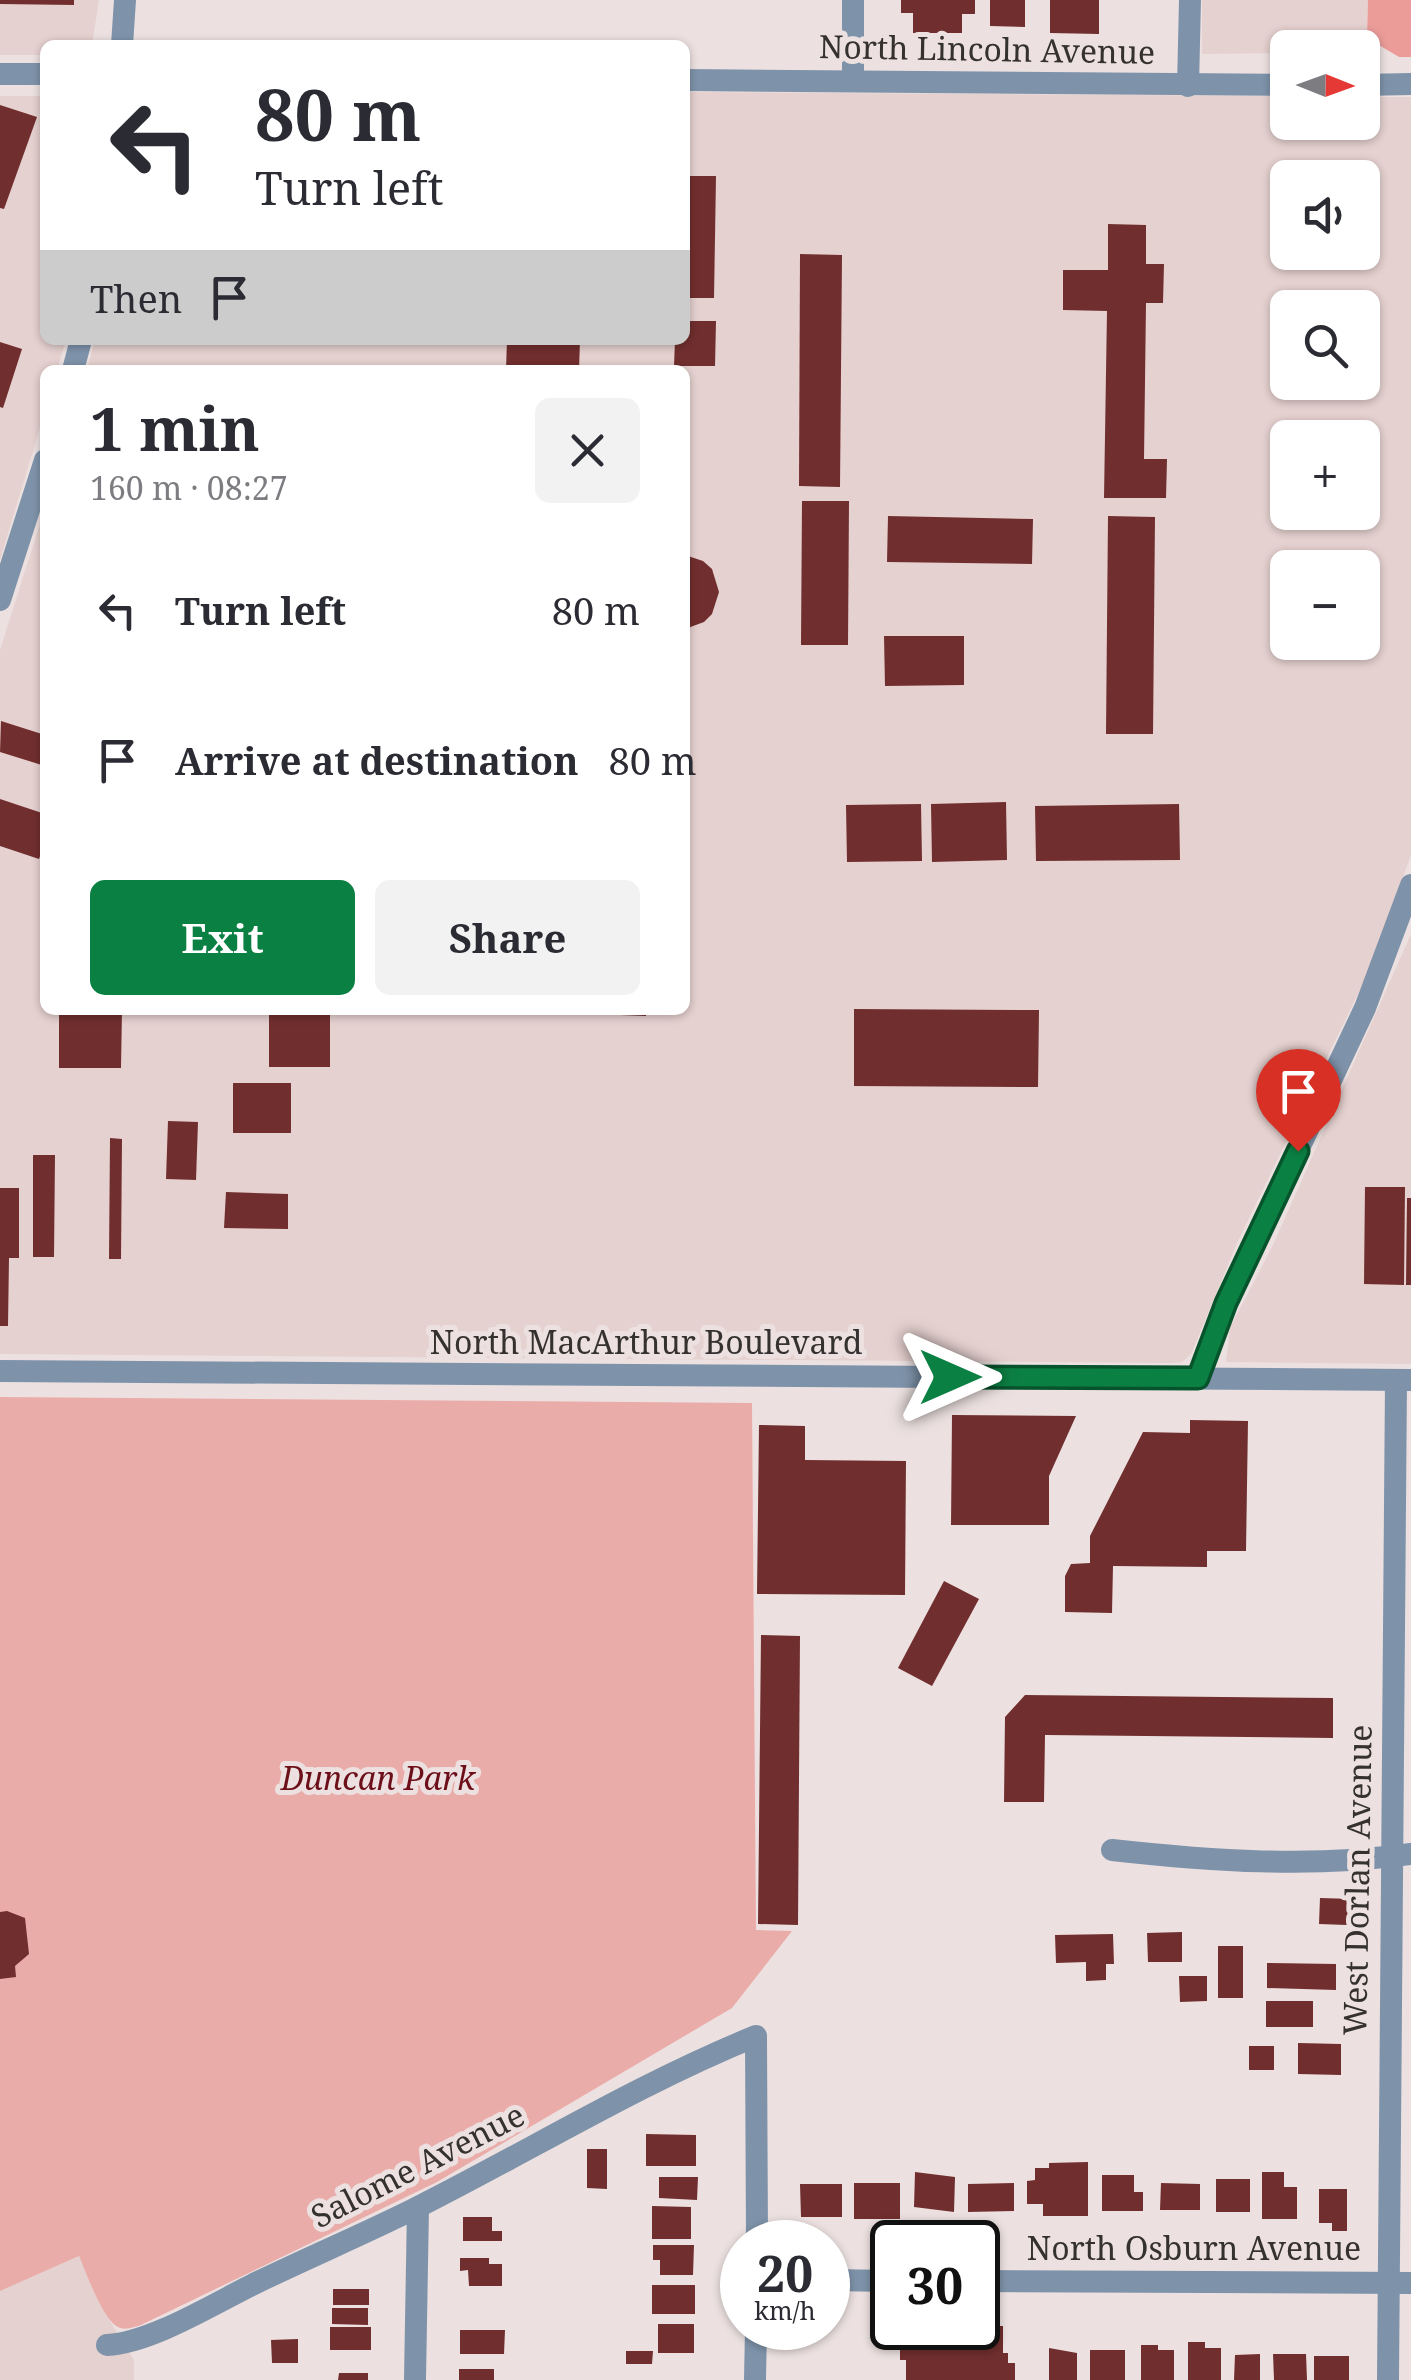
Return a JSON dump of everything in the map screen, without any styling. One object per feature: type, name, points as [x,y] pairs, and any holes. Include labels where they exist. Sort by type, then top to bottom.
[{"type":"street","points":[[122,40],[124,0]]},
{"type":"street","points":[[852,81],[853,0]]},
{"type":"street","points":[[1188,86],[1190,0]]},
{"type":"street","points":[[0,74],[40,74]]},
{"type":"street","name":"North Lincoln Avenue","points":[[690,80],[1270,85]]},
{"type":"street","points":[[1380,85],[1411,84]]},
{"type":"street","points":[[0,600],[40,476]]},
{"type":"street","points":[[1198,1378],[1226,1303],[1365,1008],[1411,885]]},
{"type":"street","name":"North MacArthur Boulevard","points":[[0,1370],[1403,1380]]},
{"type":"street","name":"West Dorlan Avenue","points":[[1388,2380],[1400,2282],[1403,1380]]},
{"type":"street","points":[[1112,1850],[1221,1861],[1401,1855]]},
{"type":"street","name":"Salome Avenue","points":[[107,2344],[123,2344],[192,2316],[418,2207],[578,2119],[696,2060],[756,2036],[757,2220]]},
{"type":"street","points":[[415,2380],[418,2207]]},
{"type":"street","name":"North Osburn Avenue","points":[[1000,2281],[1400,2282]]},
{"type":"street","points":[[755,2380],[756,2350]]},
{"type":"shaded area","points":[[0,0],[99,0],[93,40],[40,40],[40,55],[0,55]]},
{"type":"shaded area","points":[[1202,0],[1368,0],[1367,30],[1270,30],[1270,53],[1202,54]]},
{"type":"shaded area","points":[[1368,0],[1411,0],[1411,57],[1399,57],[1380,46],[1380,30],[1367,30]]},
{"type":"shaded area","points":[[690,92],[1270,96],[1270,140],[1380,140],[1380,97],[1411,97],[1411,855],[1369,971],[1237,1243],[1191,1354],[1182,1362],[1170,1363],[0,1354],[0,650],[40,524],[40,1015],[690,1015],[690,365],[88,365],[94,345],[690,345]]},
{"type":"shaded area","points":[[0,96],[40,96],[40,345],[64,345],[58,365],[40,365],[40,428],[0,560]]},
{"type":"shaded area","points":[[1411,934],[1411,1364],[1226,1362],[1230,1328],[1273,1245]]},
{"type":"shaded area","points":[[79,2256],[107,2316],[134,2360],[134,2380],[0,2380],[0,2291]]},
{"type":"green space","name":"Duncan Park","points":[[0,1397],[752,1403],[756,1930],[792,1931],[732,2008],[437,2182],[141,2325],[124,2329],[112,2323],[79,2256],[0,2291]]},
{"type":"building","points":[[0,0],[74,0],[74,5],[0,4]]},
{"type":"building","points":[[901,0],[975,0],[975,14],[962,14],[962,33],[913,33],[913,13],[901,13]]},
{"type":"building","points":[[990,0],[1025,0],[1025,27],[990,26]]},
{"type":"building","points":[[1050,0],[1099,0],[1099,34],[1050,33]]},
{"type":"building","points":[[0,105],[37,117],[4,209],[0,208]]},
{"type":"building","points":[[690,176],[716,176],[714,298],[690,298]]},
{"type":"building","points":[[1108,224],[1146,225],[1146,264],[1164,264],[1163,303],[1146,303],[1144,459],[1167,459],[1166,498],[1104,498],[1107,311],[1063,310],[1063,270],[1108,270]]},
{"type":"building","points":[[800,254],[842,255],[840,487],[799,486]]},
{"type":"building","points":[[690,321],[716,321],[715,366],[674,365],[675,345],[690,345]]},
{"type":"building","points":[[0,342],[22,349],[3,408],[0,407]]},
{"type":"building","points":[[507,345],[580,345],[579,365],[506,365]]},
{"type":"building","points":[[802,501],[849,501],[848,645],[801,645]]},
{"type":"building","points":[[888,516],[1033,519],[1032,564],[887,562]]},
{"type":"building","points":[[1108,516],[1155,517],[1153,734],[1106,734]]},
{"type":"building","points":[[690,557],[712,569],[719,592],[712,614],[690,627]]},
{"type":"building","points":[[884,636],[964,636],[964,685],[885,686]]},
{"type":"building","points":[[1,721],[40,733],[40,764],[0,752]]},
{"type":"building","points":[[0,799],[40,812],[39,859],[0,846]]},
{"type":"building","points":[[1006,802],[1007,860],[932,862],[931,804]]},
{"type":"building","points":[[921,804],[922,861],[847,862],[846,805]]},
{"type":"building","points":[[1179,804],[1180,860],[1036,861],[1035,806]]},
{"type":"building","points":[[854,1009],[1039,1010],[1038,1087],[854,1086]]},
{"type":"building","points":[[59,1015],[122,1015],[121,1068],[59,1068]]},
{"type":"building","points":[[269,1015],[330,1015],[330,1067],[269,1067]]},
{"type":"building","points":[[233,1083],[291,1083],[291,1133],[233,1133]]},
{"type":"building","points":[[168,1121],[198,1122],[196,1180],[166,1179]]},
{"type":"building","points":[[110,1138],[122,1139],[121,1259],[109,1259]]},
{"type":"building","points":[[33,1155],[55,1155],[54,1257],[33,1257]]},
{"type":"building","points":[[1365,1187],[1405,1187],[1404,1285],[1364,1284]]},
{"type":"building","points":[[0,1188],[19,1188],[19,1258],[9,1258],[8,1326],[0,1326]]},
{"type":"building","points":[[226,1192],[288,1194],[288,1229],[224,1228]]},
{"type":"building","points":[[1407,1198],[1411,1198],[1411,1285],[1406,1285]]},
{"type":"building","points":[[952,1415],[1076,1416],[1049,1476],[1049,1525],[951,1525]]},
{"type":"building","points":[[1190,1420],[1248,1421],[1246,1551],[1207,1551],[1207,1567],[1113,1566],[1112,1613],[1065,1612],[1065,1576],[1071,1564],[1090,1563],[1090,1536],[1143,1432],[1190,1433]]},
{"type":"building","points":[[759,1425],[805,1426],[805,1460],[906,1461],[905,1595],[757,1594]]},
{"type":"building","points":[[944,1581],[979,1599],[932,1686],[898,1668]]},
{"type":"building","points":[[761,1635],[800,1636],[798,1925],[758,1924]]},
{"type":"building","points":[[1025,1695],[1333,1698],[1333,1738],[1045,1735],[1044,1802],[1004,1802],[1005,1717]]},
{"type":"building","points":[[1320,1898],[1353,1899],[1353,1917],[1347,1916],[1347,1925],[1319,1924]]},
{"type":"building","points":[[0,1912],[25,1918],[29,1954],[15,1966],[16,1977],[0,1979]]},
{"type":"building","points":[[1182,1932],[1182,1962],[1148,1962],[1147,1933]]},
{"type":"building","points":[[1113,1934],[1114,1964],[1106,1964],[1106,1980],[1086,1981],[1086,1962],[1056,1963],[1055,1935]]},
{"type":"building","points":[[1218,1946],[1243,1946],[1243,1998],[1218,1998]]},
{"type":"building","points":[[1267,1963],[1336,1964],[1336,1990],[1267,1988]]},
{"type":"building","points":[[1179,1976],[1207,1976],[1207,2001],[1180,2002]]},
{"type":"building","points":[[1266,2001],[1313,2001],[1313,2027],[1266,2027]]},
{"type":"building","points":[[1298,2043],[1341,2044],[1341,2075],[1298,2074]]},
{"type":"building","points":[[1249,2046],[1274,2046],[1274,2070],[1249,2070]]},
{"type":"building","points":[[646,2134],[696,2135],[696,2166],[646,2166]]},
{"type":"building","points":[[587,2149],[607,2149],[607,2189],[587,2188]]},
{"type":"building","points":[[1088,2162],[1088,2216],[1043,2216],[1043,2204],[1027,2204],[1027,2181],[1035,2180],[1035,2168],[1049,2168],[1049,2163]]},
{"type":"building","points":[[915,2172],[955,2177],[954,2212],[914,2207]]},
{"type":"building","points":[[1262,2172],[1284,2172],[1284,2187],[1297,2187],[1297,2219],[1262,2219]]},
{"type":"building","points":[[1102,2175],[1134,2175],[1134,2192],[1143,2192],[1143,2211],[1102,2211]]},
{"type":"building","points":[[659,2177],[698,2177],[697,2200],[659,2198]]},
{"type":"building","points":[[1216,2179],[1250,2179],[1250,2212],[1216,2212]]},
{"type":"building","points":[[854,2183],[900,2183],[900,2219],[854,2219]]},
{"type":"building","points":[[1014,2183],[1014,2211],[968,2212],[968,2184]]},
{"type":"building","points":[[1161,2183],[1200,2184],[1200,2210],[1160,2210]]},
{"type":"building","points":[[800,2184],[842,2184],[842,2217],[801,2217]]},
{"type":"building","points":[[1319,2189],[1347,2189],[1347,2231],[1332,2231],[1332,2223],[1319,2223]]},
{"type":"building","points":[[652,2206],[691,2207],[691,2239],[652,2239]]},
{"type":"building","points":[[463,2217],[492,2217],[492,2231],[502,2231],[502,2241],[463,2241]]},
{"type":"building","points":[[653,2245],[694,2245],[693,2275],[660,2275],[660,2260],[653,2260]]},
{"type":"building","points":[[460,2258],[489,2258],[489,2264],[502,2264],[502,2286],[469,2286],[468,2270],[460,2271]]},
{"type":"building","points":[[652,2285],[695,2285],[695,2314],[652,2314]]},
{"type":"building","points":[[333,2289],[369,2289],[369,2305],[333,2305]]},
{"type":"building","points":[[332,2308],[368,2308],[368,2325],[332,2324]]},
{"type":"building","points":[[658,2324],[694,2324],[694,2353],[658,2353]]},
{"type":"building","points":[[1003,2326],[1003,2353],[1008,2353],[1008,2363],[1015,2363],[1015,2380],[906,2380],[906,2360],[900,2360],[900,2350],[1000,2350]]},
{"type":"building","points":[[330,2327],[371,2327],[371,2350],[330,2350]]},
{"type":"building","points":[[460,2330],[505,2330],[504,2354],[460,2354]]},
{"type":"building","points":[[298,2339],[298,2363],[272,2363],[271,2340]]},
{"type":"building","points":[[1188,2342],[1205,2342],[1205,2348],[1221,2348],[1221,2380],[1188,2380]]},
{"type":"building","points":[[1141,2345],[1174,2350],[1174,2380],[1141,2380]]},
{"type":"building","points":[[1049,2348],[1077,2353],[1077,2380],[1049,2380]]},
{"type":"building","points":[[1090,2350],[1125,2350],[1125,2380],[1090,2380]]},
{"type":"building","points":[[626,2351],[653,2351],[652,2364],[626,2364]]},
{"type":"building","points":[[1260,2354],[1260,2380],[1234,2380],[1235,2355]]},
{"type":"building","points":[[1273,2354],[1306,2354],[1307,2380],[1274,2380]]},
{"type":"building","points":[[1314,2356],[1349,2356],[1349,2380],[1314,2380]]},
{"type":"building","points":[[459,2369],[494,2369],[494,2380],[459,2380]]},
{"type":"building","points":[[339,2373],[368,2373],[368,2380],[338,2380]]},
{"type":"route","points":[[950,1377],[1198,1378],[1226,1303],[1298,1151]]}]
